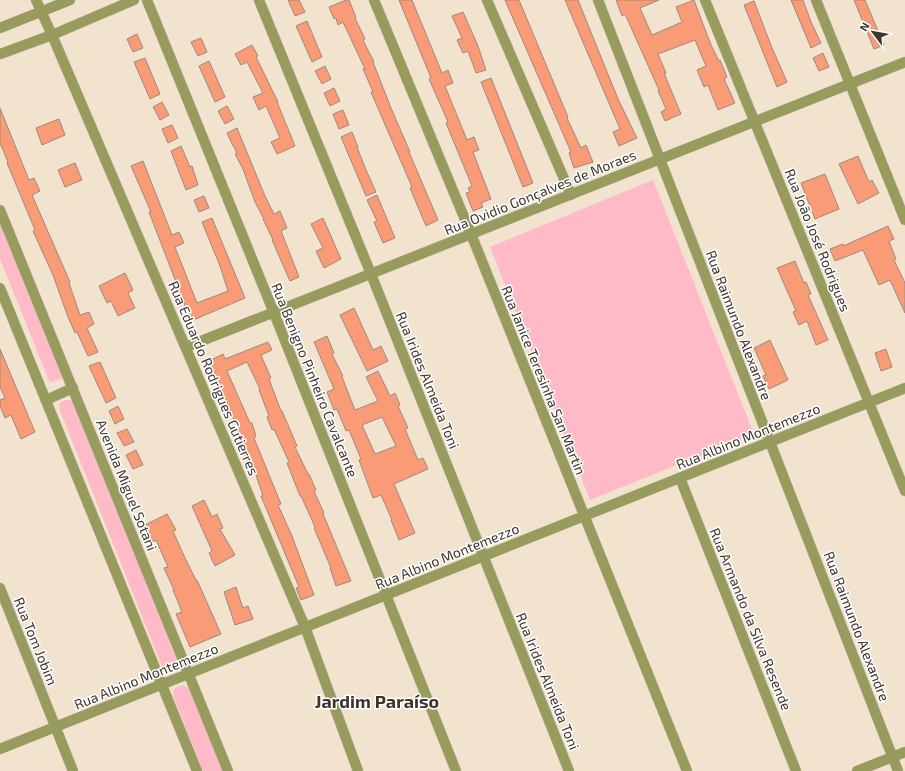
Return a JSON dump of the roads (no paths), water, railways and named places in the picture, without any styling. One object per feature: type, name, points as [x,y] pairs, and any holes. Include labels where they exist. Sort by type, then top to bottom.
[{"type":"street","name":"Rua Eduardo Rodrigues Gutierres","points":[[36,0],[305,627],[358,771]]},
{"type":"street","points":[[0,28],[70,0]]},
{"type":"street","points":[[0,54],[52,35],[134,0]]},
{"type":"street","name":"Rua Benigno Pinheiro Cavalcante","points":[[147,0],[274,313],[456,771]]},
{"type":"street","name":"Rua Irides Almeida Toni","points":[[259,0],[371,274],[570,771]]},
{"type":"street","name":"Rua Janice Teresinha San Martin","points":[[374,0],[471,234],[687,771]]},
{"type":"street","points":[[487,0],[571,195]]},
{"type":"street","name":"Rua Raimundo Alexandre","points":[[598,0],[898,771]]},
{"type":"street","name":"Rua João José Rodrigues","points":[[705,0],[905,490]]},
{"type":"street","points":[[816,0],[905,220]]},
{"type":"street","name":"Rua Ovidio Gonçalves de Moraes","points":[[186,347],[905,62]]},
{"type":"street","name":"Avenida Miguel Sotani","points":[[0,210],[228,771]]},
{"type":"street","points":[[0,288],[197,771]]},
{"type":"street","points":[[46,400],[73,388]]},
{"type":"street","name":"Rua Albino Montemezzo","points":[[0,749],[905,388]]},
{"type":"street","name":"Rua Armando da Silva Resende","points":[[680,478],[796,771]]},
{"type":"street","name":"Rua Tom Jobim","points":[[0,588],[73,771]]},
{"type":"street","points":[[857,771],[905,752]]},
{"type":"district","name":"Jardim Paraíso","points":[[377,701]]}]
